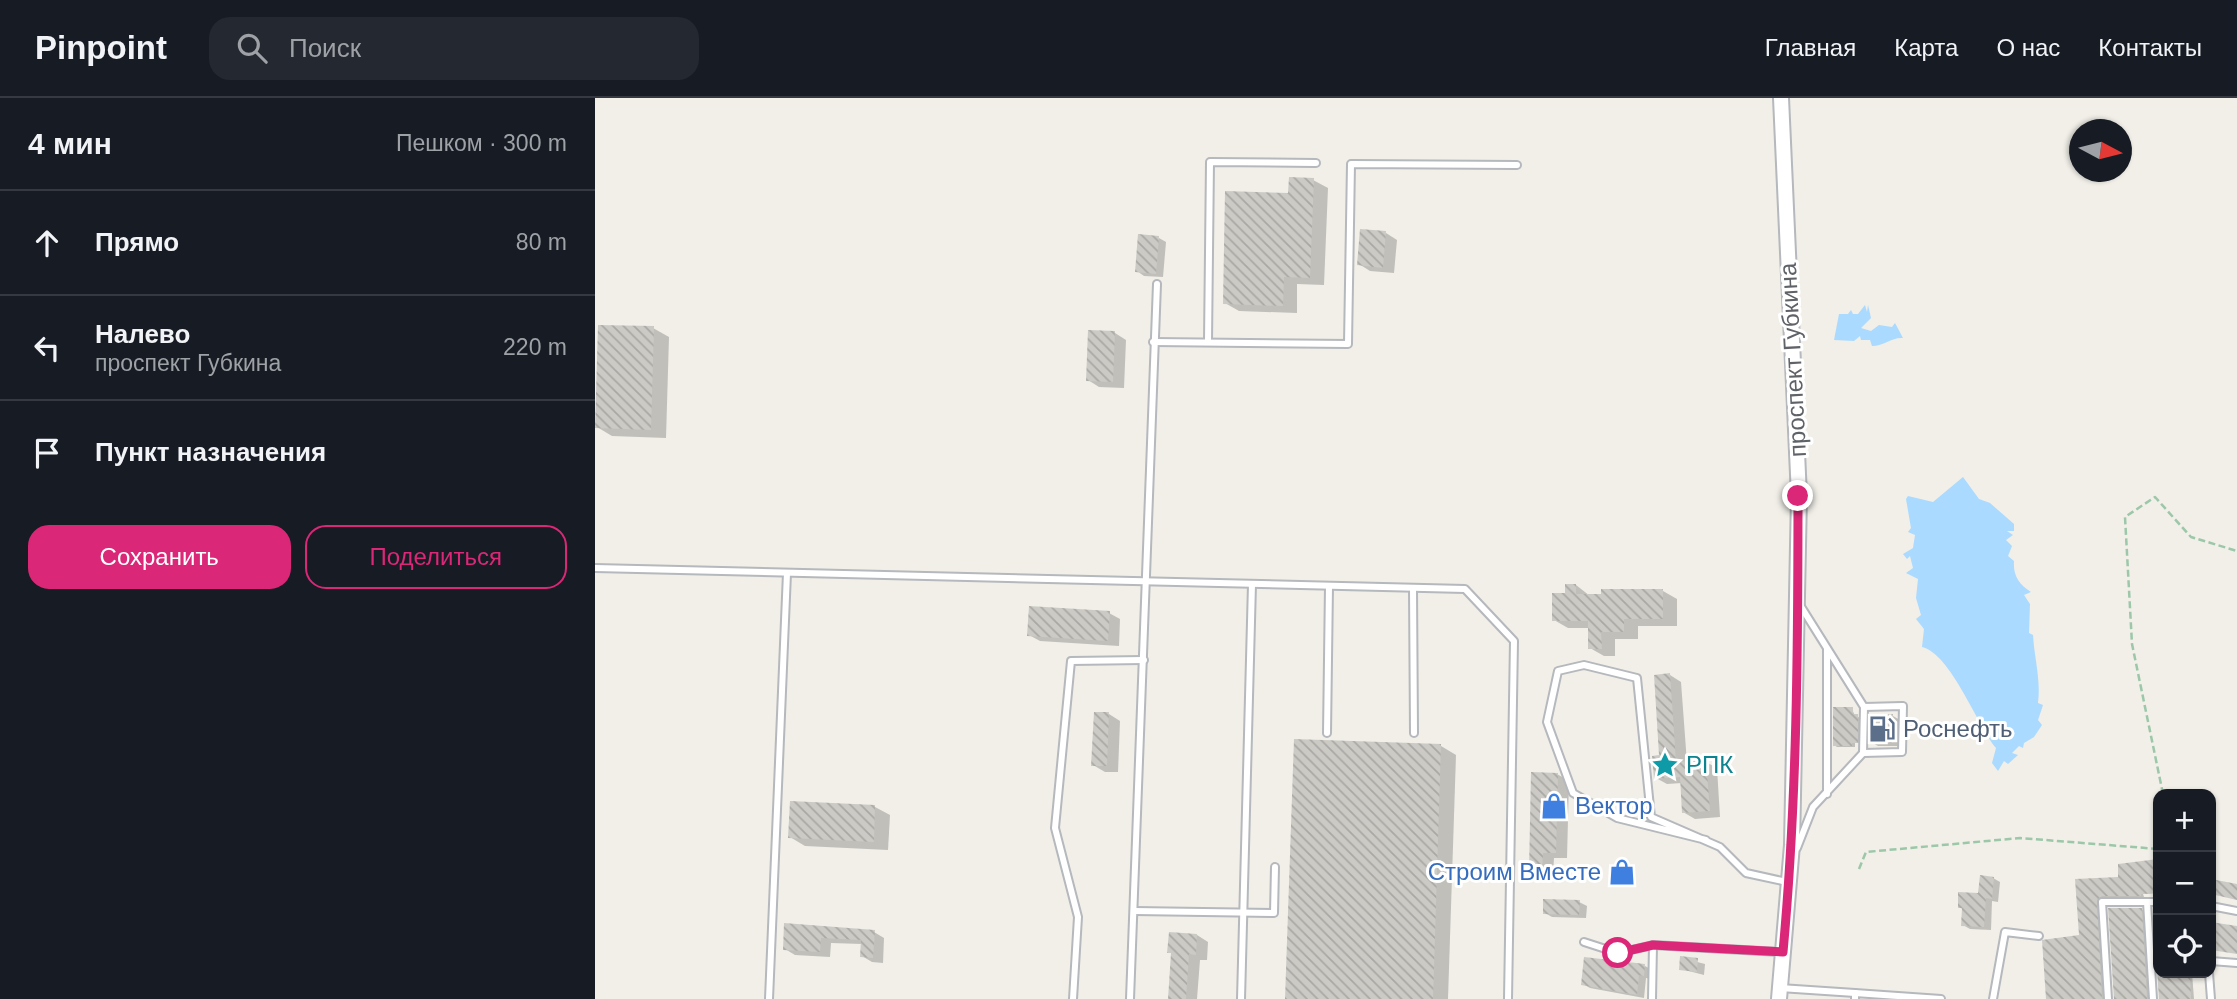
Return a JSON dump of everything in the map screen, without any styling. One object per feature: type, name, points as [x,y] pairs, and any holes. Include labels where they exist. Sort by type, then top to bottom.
[{"type":"street","name":"проспект Губкина","points":[[1779,994],[1790,882],[1797,732],[1795,391],[1781,98]]},
{"type":"lane","points":[[1207,342],[1209,162],[1317,163]]},
{"type":"lane","points":[[1153,342],[1348,344],[1351,164],[1517,166]]},
{"type":"lane","points":[[1130,999],[1148,582],[1153,342],[1157,284]]},
{"type":"lane","points":[[595,568],[1465,589],[1514,641],[1508,999]]},
{"type":"lane","points":[[769,999],[787,573]]},
{"type":"lane","points":[[1241,999],[1252,584]]},
{"type":"lane","points":[[1327,733],[1329,586]]},
{"type":"lane","points":[[1413,588],[1413,733]]},
{"type":"lane","points":[[1791,863],[1813,807],[1863,752],[1864,707],[1797,601]]},
{"type":"lane","points":[[1827,649],[1827,794]]},
{"type":"lane","points":[[1073,999],[1078,917],[1055,828],[1070,661],[1144,660]]},
{"type":"lane","points":[[1706,840],[1617,818],[1573,793],[1547,722],[1558,671],[1584,665],[1637,678],[1651,817],[1706,840],[1720,847],[1746,873],[1790,882]]},
{"type":"lane","points":[[1863,752],[1902,752],[1903,706],[1864,707]]},
{"type":"lane","points":[[1133,911],[1274,913],[1275,867]]},
{"type":"lane","points":[[2108,999],[2102,902],[2153,902]]},
{"type":"lane","points":[[2147,902],[2153,999]]},
{"type":"lane","points":[[2216,907],[2237,911]]},
{"type":"lane","points":[[1993,999],[2005,932],[2039,936]]},
{"type":"lane","points":[[1584,942],[1618,953],[1653,945],[1783,952]]},
{"type":"lane","points":[[1652,999],[1653,945]]},
{"type":"lane","points":[[2216,961],[2237,963]]},
{"type":"lane","points":[[2209,978],[2211,999]]},
{"type":"lane","points":[[1779,994],[1941,999]]},
{"type":"path","points":[[2162,789],[2132,644],[2125,517],[2155,496],[2191,537],[2237,551]]},
{"type":"path","points":[[1859,869],[1866,852],[2019,838],[2153,849]]},
{"type":"water","points":[[1865,305],[1867,312],[1868,305],[1871,318],[1861,328],[1871,331],[1879,325],[1892,327],[1895,323],[1903,338],[1872,346],[1870,340],[1861,340],[1860,336],[1854,341],[1834,340],[1839,314],[1848,314],[1851,310],[1853,314],[1858,314]]},
{"type":"water","points":[[1963,477],[1979,499],[1990,503],[2014,524],[2014,531],[2007,531],[2013,535],[2006,540],[2012,546],[2008,556],[2014,561],[2018,579],[2031,592],[2024,595],[2030,604],[2029,633],[2033,635],[2038,703],[2043,705],[2038,720],[2042,725],[2034,737],[2024,743],[2023,748],[2019,746],[2012,753],[2018,755],[2008,764],[2004,761],[1998,771],[1992,763],[1996,748],[1963,692],[1943,662],[1933,652],[1922,647],[1924,629],[1916,619],[1921,615],[1916,598],[1918,579],[1906,573],[1913,568],[1910,556],[1907,559],[1903,554],[1913,548],[1915,535],[1908,532],[1911,528],[1906,499],[1908,496],[1933,502]]},
{"type":"building","points":[[1289,177],[1314,178],[1310,278],[1284,277],[1283,306],[1223,304],[1225,191],[1288,193]]},
{"type":"building","points":[[1360,229],[1386,231],[1383,268],[1357,265]]},
{"type":"building","points":[[1138,234],[1159,236],[1156,274],[1135,272]]},
{"type":"building","points":[[598,325],[654,326],[651,430],[595,428]]},
{"type":"building","points":[[1088,330],[1115,331],[1113,382],[1086,381]]},
{"type":"building","points":[[1565,584],[1576,584],[1576,594],[1601,594],[1601,589],[1663,589],[1663,619],[1624,619],[1624,632],[1601,632],[1602,649],[1588,649],[1588,621],[1552,621],[1552,593],[1565,593]]},
{"type":"building","points":[[1029,606],[1110,611],[1108,641],[1027,636]]},
{"type":"building","points":[[1670,673],[1676,762],[1706,760],[1710,811],[1682,813],[1680,777],[1654,779],[1652,756],[1659,755],[1654,675]]},
{"type":"building","points":[[1833,707],[1853,707],[1853,714],[1858,714],[1858,743],[1852,743],[1852,746],[1833,746]]},
{"type":"building","points":[[1094,712],[1109,712],[1107,766],[1091,766]]},
{"type":"building","name":"Роснефть","points":[[1870,714],[1893,714],[1893,743],[1869,743]]},
{"type":"building","points":[[1294,739],[1441,744],[1433,999],[1285,999]]},
{"type":"building","points":[[1531,772],[1558,773],[1556,853],[1543,853],[1542,870],[1529,870]]},
{"type":"building","points":[[790,801],[875,805],[874,842],[788,838]]},
{"type":"building","points":[[2153,860],[2153,893],[2102,896],[2097,900],[2102,999],[2046,999],[2042,940],[2079,935],[2075,879],[2118,877],[2118,864]]},
{"type":"building","points":[[1980,875],[1994,877],[1992,899],[1986,898],[1984,927],[1961,926],[1962,908],[1958,908],[1958,892],[1978,893]]},
{"type":"building","points":[[2216,880],[2237,884],[2237,900],[2216,895]]},
{"type":"building","points":[[1543,899],[1580,900],[1579,915],[1543,914]]},
{"type":"building","points":[[2108,908],[2142,908],[2147,999],[2114,999]]},
{"type":"building","points":[[784,923],[875,930],[873,958],[860,957],[861,940],[821,938],[820,952],[783,950]]},
{"type":"building","points":[[2216,923],[2237,926],[2237,954],[2216,951]]},
{"type":"building","points":[[1169,932],[1197,934],[1196,955],[1189,954],[1186,999],[1168,999],[1171,953],[1167,953]]},
{"type":"building","points":[[1680,956],[1698,958],[1697,972],[1679,970]]},
{"type":"building","points":[[1584,957],[1645,964],[1644,976],[1639,975],[1637,995],[1581,985]]},
{"type":"building","points":[[2158,978],[2190,978],[2191,999],[2159,999]]},
{"type":"place","name":"Роснефть","points":[[1882,729]]},
{"type":"place","name":"РПК","points":[[1665,765]]},
{"type":"place","name":"Вектор","points":[[1554,806]]},
{"type":"place","name":"Строим Вместе","points":[[1622,872]]},
{"type":"route","points":[[1618,953],[1653,945],[1783,952],[1792,845],[1797,732],[1798,496]]}]
